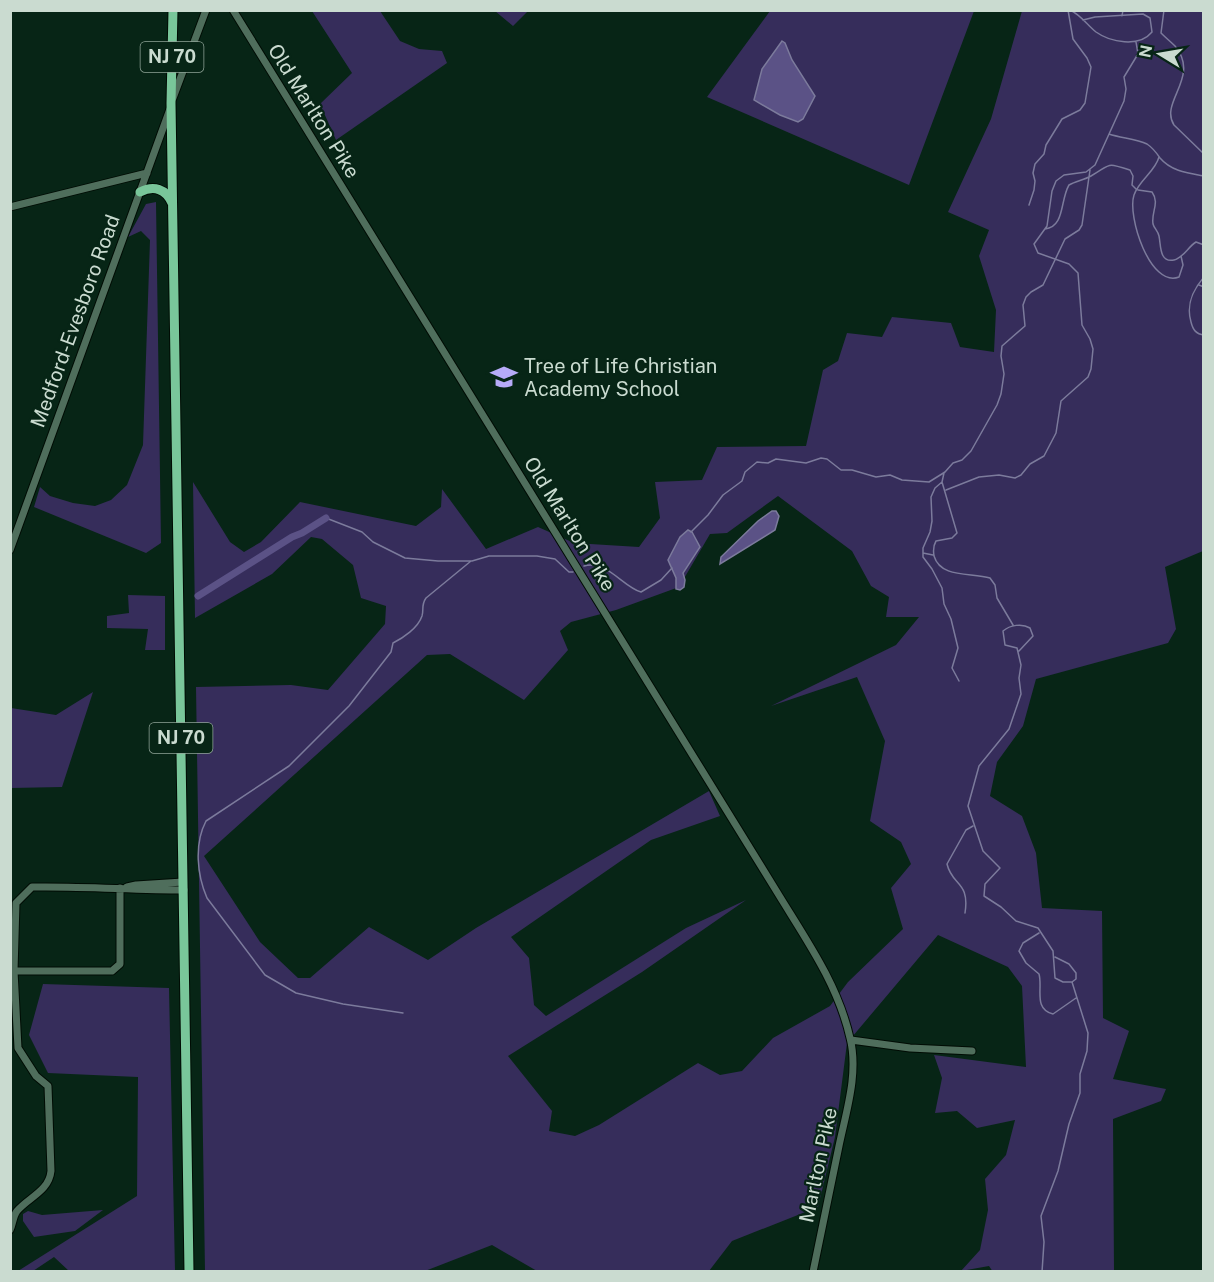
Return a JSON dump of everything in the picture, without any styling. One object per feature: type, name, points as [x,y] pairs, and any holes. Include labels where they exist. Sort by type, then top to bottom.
[{"type":"highway","name":"NJ 70","points":[[172,10],[171,103],[189,1272]]},
{"type":"highway","points":[[140,192],[153,188],[160,190],[171,199],[173,206]]},
{"type":"street","name":"Medford-Evesboro Road","points":[[10,549],[206,10]]},
{"type":"street","name":"Old Marlton Pike","points":[[233,10],[816,955],[841,1005],[851,1040],[853,1065]]},
{"type":"street","points":[[10,207],[147,173]]},
{"type":"street","points":[[10,1230],[15,1213],[44,1187],[50,1179],[51,1171],[48,1086],[36,1076],[18,1048],[15,971],[16,903],[32,887],[184,886]]},
{"type":"street","points":[[15,971],[112,971],[117,969],[120,964],[123,888]]},
{"type":"street","points":[[851,1040],[910,1048],[972,1051]]},
{"type":"street","name":"Marlton Pike","points":[[813,1272],[847,1106],[853,1065]]},
{"type":"shaded area","points":[[312,11],[380,11],[400,41],[419,49],[442,51],[447,63],[336,140],[320,104],[352,73]]},
{"type":"shaded area","points":[[495,11],[528,11],[513,26]]},
{"type":"shaded area","points":[[770,11],[974,11],[909,185],[707,97]]},
{"type":"shaded area","points":[[1022,11],[1203,11],[1203,551],[1165,567],[1176,629],[1168,643],[1036,679],[1023,726],[997,762],[990,796],[1022,816],[1036,853],[1042,908],[1102,911],[1103,1018],[1129,1031],[1113,1079],[1166,1089],[1161,1101],[1113,1119],[1114,1271],[993,1272],[989,1266],[961,1271],[980,1250],[988,1210],[985,1179],[1006,1155],[1015,1120],[977,1128],[957,1111],[935,1113],[942,1078],[934,1055],[1026,1067],[1022,986],[1008,967],[938,935],[847,1043],[835,1137],[818,1207],[732,1241],[709,1271],[537,1271],[492,1245],[425,1271],[205,1271],[196,687],[291,685],[328,690],[385,624],[386,606],[361,598],[353,565],[322,539],[311,537],[272,574],[195,618],[193,482],[230,542],[244,552],[261,542],[300,502],[416,526],[441,507],[442,489],[486,549],[538,527],[574,543],[639,547],[660,518],[655,482],[702,480],[717,447],[806,446],[823,370],[838,361],[847,333],[882,337],[892,317],[951,323],[960,347],[994,352],[996,310],[979,256],[989,230],[948,212],[991,119]],"holes":[[[778,496],[852,551],[871,586],[889,597],[886,617],[919,617],[896,645],[771,706],[857,677],[885,741],[870,821],[901,842],[911,864],[891,888],[903,929],[848,982],[830,1006],[773,1038],[742,1071],[720,1075],[698,1063],[599,1125],[575,1136],[549,1131],[552,1111],[508,1056],[642,972],[746,900],[686,928],[546,1016],[534,1005],[529,958],[511,937],[651,840],[720,816],[709,791],[476,928],[428,960],[369,927],[310,978],[298,978],[260,942],[204,856],[427,655],[450,654],[524,700],[568,650],[560,631],[571,622],[616,610],[679,587],[710,534],[727,533]]]},
{"type":"shaded area","points":[[782,41],[815,96],[803,119],[798,122],[754,100],[762,69]]},
{"type":"shaded area","points":[[156,202],[161,543],[146,553],[34,507],[40,487],[50,496],[73,503],[95,506],[111,500],[127,485],[143,445],[150,240],[141,231],[128,237],[146,204]]},
{"type":"shaded area","points":[[772,511],[776,511],[779,516],[775,530],[720,564],[721,557],[758,521]]},
{"type":"shaded area","points":[[688,530],[692,532],[700,547],[683,573],[684,587],[680,590],[676,589],[676,578],[668,560],[680,537]]},
{"type":"shaded area","points":[[128,595],[165,596],[165,650],[145,650],[148,629],[107,628],[107,616],[129,613]]},
{"type":"shaded area","points":[[93,692],[62,787],[11,788],[11,708],[56,715]]},
{"type":"shaded area","points":[[43,984],[169,988],[175,1271],[69,1271],[54,1257],[33,1271],[18,1271],[137,1196],[138,1077],[48,1073],[29,1035]]},
{"type":"shaded area","points":[[103,1210],[75,1231],[34,1237],[23,1221],[23,1214],[28,1211],[42,1215]]},
{"type":"waterway","points":[[1029,205],[1034,190],[1035,164],[1044,154],[1046,145],[1062,119],[1080,110],[1085,103],[1091,67],[1073,39],[1068,10]]},
{"type":"waterway","points":[[1070,10],[1096,32],[1116,41],[1132,42],[1152,32],[1150,18],[1143,14],[1083,20]]},
{"type":"waterway","points":[[1122,16],[1123,10]]},
{"type":"waterway","points":[[1164,10],[1161,33],[1175,46],[1182,57],[1184,68],[1171,107],[1171,116],[1174,125],[1204,154]]},
{"type":"waterway","points":[[946,490],[979,477],[999,475],[1015,478],[1021,475],[1030,464],[1044,456],[1056,433],[1061,401],[1088,377],[1093,349],[1082,325],[1078,273],[1069,264],[1038,253],[1034,244],[1047,226],[1052,191],[1056,181],[1064,175],[1086,172],[1095,165],[1124,101],[1126,89],[1124,77],[1138,54],[1136,42]]},
{"type":"waterway","points":[[1109,134],[1147,144],[1169,166],[1204,176]]},
{"type":"waterway","points":[[1159,157],[1136,190],[1133,205],[1134,218],[1143,248],[1159,272],[1168,277],[1179,277],[1183,265],[1181,256]]},
{"type":"waterway","points":[[1045,229],[1051,227],[1059,218],[1069,185],[1106,167],[1112,165],[1130,170],[1133,176],[1132,185],[1136,189]]},
{"type":"waterway","points":[[691,532],[723,495],[742,481],[745,472],[757,462],[768,463],[776,459],[806,463],[821,458],[827,459],[841,470],[852,470],[876,477],[890,475],[902,480],[929,482],[945,472],[953,463],[962,460],[971,451],[997,405],[1004,374],[1002,346],[1025,326],[1023,305],[1026,297],[1043,285],[1065,239],[1079,230],[1082,225],[1090,170]]},
{"type":"waterway","points":[[1138,190],[1152,192],[1154,196],[1153,224],[1166,259],[1177,259],[1196,242],[1204,245]]},
{"type":"waterway","points":[[1204,277],[1193,293],[1189,310],[1194,329],[1204,335]]},
{"type":"waterway","points":[[1199,285],[1204,287]]},
{"type":"waterway","points":[[944,473],[942,482],[957,533],[952,538],[936,541],[934,556],[943,568],[950,571],[990,578],[995,585],[997,598],[1013,625]]},
{"type":"waterway","points":[[942,482],[935,488],[931,497],[932,521],[923,548],[923,557],[942,588],[944,604],[951,619],[958,648],[952,668],[959,681]]},
{"type":"waterway","points":[[326,518],[362,532],[373,542],[405,558],[472,561],[489,556],[537,556],[555,559],[569,572],[573,572]]},
{"type":"waterway","points":[[198,596],[326,518]]},
{"type":"waterway","points":[[923,553],[933,555]]},
{"type":"waterway","points":[[403,1013],[343,1004],[296,993],[265,975],[207,898],[199,870],[198,849],[206,821],[289,766],[349,706],[391,652],[393,643],[417,625],[422,616],[426,598],[471,561]]},
{"type":"waterway","points":[[584,566],[600,566],[641,592],[661,580],[672,568]]},
{"type":"waterway","points":[[1019,651],[1033,636],[1030,628],[1020,625],[1003,631],[1005,645],[1017,648],[1021,665],[1019,678],[1021,694],[1009,729],[979,766],[968,806],[983,851],[1000,868],[985,884],[984,896],[1016,921],[1038,928],[1053,951],[1055,978],[1063,982],[1072,982]]},
{"type":"waterway","points":[[965,913],[966,903],[963,889],[949,871],[947,864],[966,830],[973,826]]},
{"type":"waterway","points":[[1039,933],[1023,943],[1019,951],[1026,963],[1039,974],[1043,1008],[1053,1014],[1076,998]]},
{"type":"waterway","points":[[1042,1272],[1044,1242],[1041,1216],[1058,1171],[1069,1124],[1080,1093],[1080,1074],[1087,1051],[1088,1033],[1072,982],[1076,979],[1076,973],[1069,964],[1055,957]]},
{"type":"place","name":"Tree of Life Christian Academy School","points":[[504,377]]}]
